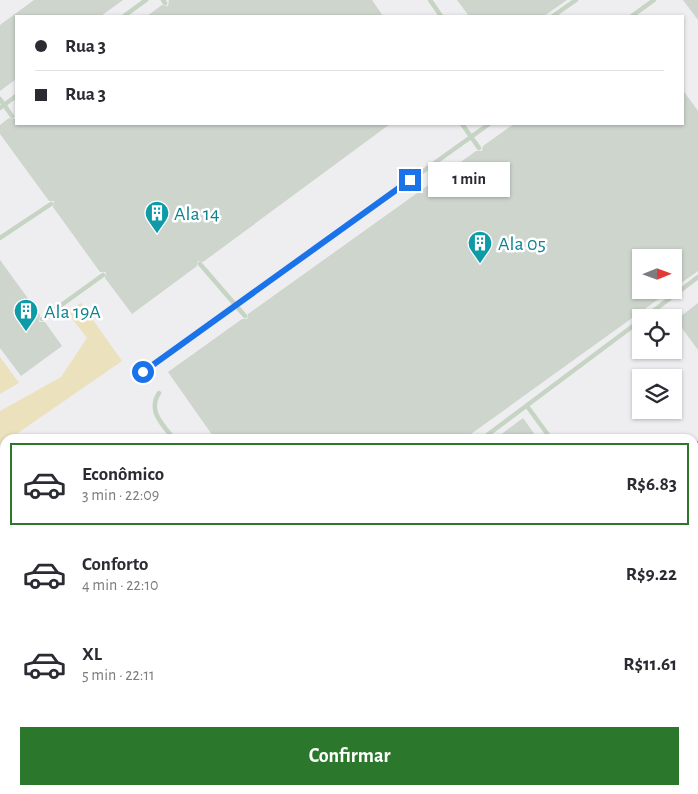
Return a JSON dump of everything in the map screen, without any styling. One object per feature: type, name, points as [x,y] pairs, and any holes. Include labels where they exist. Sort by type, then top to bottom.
[{"type":"lane","points":[[125,15],[146,0]]},
{"type":"lane","points":[[430,0],[440,15]]},
{"type":"lane","points":[[554,15],[576,0]]},
{"type":"lane","points":[[633,15],[654,0]]},
{"type":"lane","points":[[0,108],[15,97]]},
{"type":"lane","points":[[0,99],[12,116]]},
{"type":"lane","points":[[463,125],[480,148]]},
{"type":"lane","points":[[143,372],[488,125]]},
{"type":"lane","points":[[0,238],[51,204]]},
{"type":"lane","points":[[200,264],[246,316]]},
{"type":"lane","points":[[42,319],[103,275]]},
{"type":"lane","points":[[656,309],[698,277]]},
{"type":"lane","points":[[489,434],[577,366],[632,327]]},
{"type":"lane","points":[[159,393],[154,407],[161,422],[170,434]]},
{"type":"lane","points":[[527,406],[547,434]]},
{"type":"shaded area","points":[[81,303],[122,361],[16,434],[0,434],[0,411],[61,377],[87,338],[67,312]]},
{"type":"shaded area","points":[[0,357],[19,383],[0,394]]},
{"type":"building","points":[[34,0],[123,0],[102,15],[15,15],[15,80],[0,91],[0,25]]},
{"type":"building","points":[[169,0],[372,0],[382,15],[148,15],[162,5],[168,6]]},
{"type":"building","points":[[457,0],[567,0],[545,15],[468,15]]},
{"type":"building","points":[[683,0],[698,0],[698,20]]},
{"type":"building","name":"Ala 05","points":[[684,92],[698,111],[698,271],[682,282],[682,249],[632,249],[632,299],[658,299],[645,309],[632,309],[632,318],[471,434],[211,434],[168,372],[242,319],[247,319],[248,314],[476,151],[482,151],[483,146],[513,125],[684,125]]},
{"type":"building","name":"Ala 14","points":[[9,118],[15,119],[15,125],[389,125],[203,262],[198,261],[197,266],[132,314],[105,278],[106,272],[100,272],[53,207],[54,201],[49,201],[0,134],[0,125]]},
{"type":"building","name":"Ala 19A","points":[[0,260],[40,315],[39,322],[45,322],[62,346],[21,376],[0,348]]},
{"type":"building","points":[[698,303],[698,350],[682,328],[682,315]]},
{"type":"building","points":[[523,418],[534,434],[502,434]]},
{"type":"place","name":"Ala 14","points":[[157,234]]},
{"type":"place","name":"Ala 05","points":[[480,264]]},
{"type":"place","name":"Ala 19A","points":[[26,332]]},
{"type":"route","points":[[143,372],[410,180]]}]
